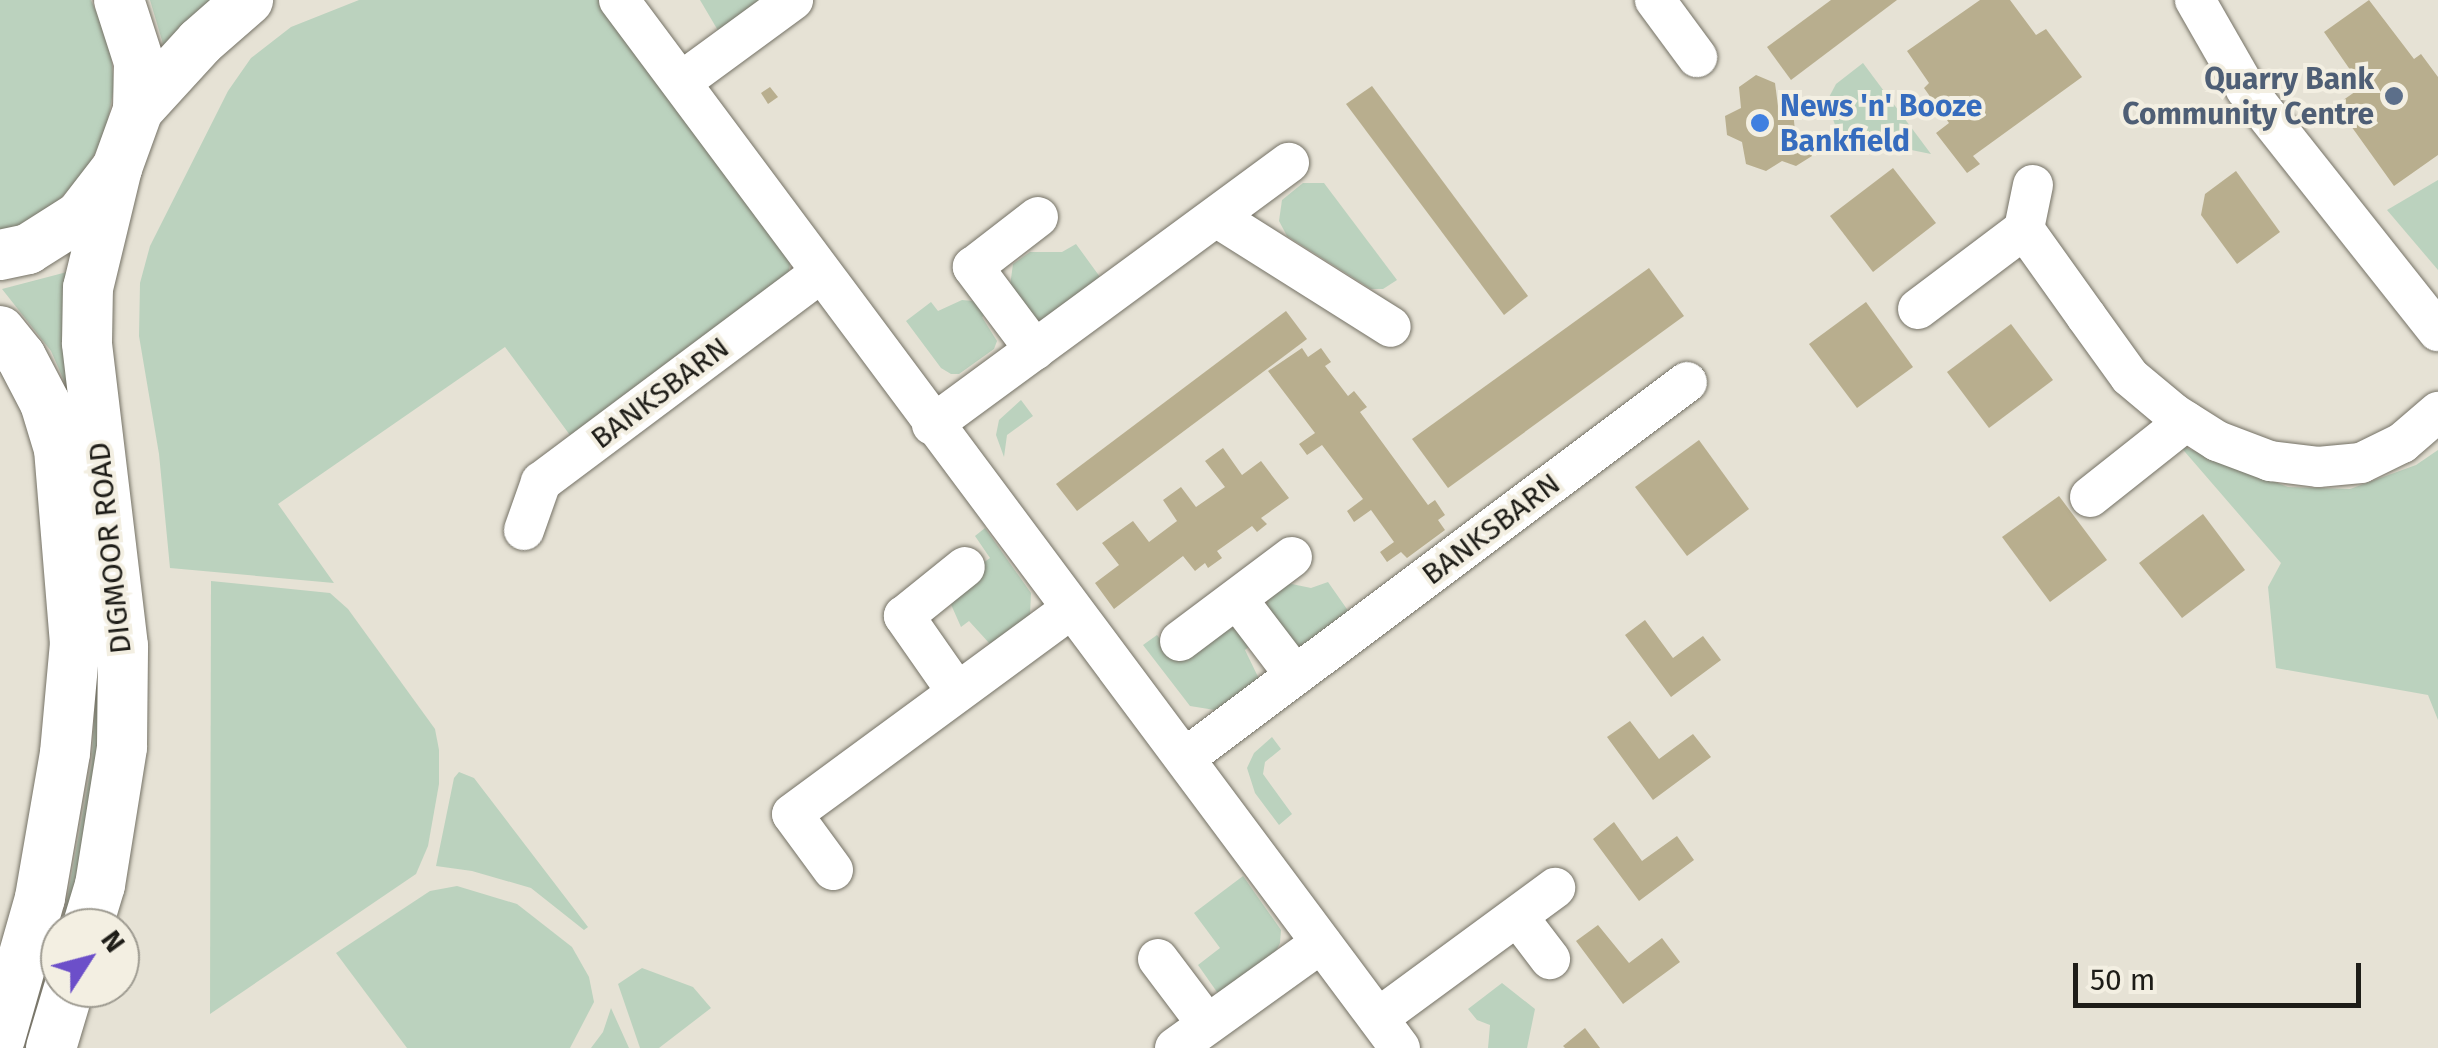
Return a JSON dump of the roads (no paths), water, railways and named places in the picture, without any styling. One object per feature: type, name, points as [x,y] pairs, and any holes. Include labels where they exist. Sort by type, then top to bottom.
[{"type":"street","points":[[0,255],[28,249],[80,216],[118,168],[138,110],[139,62],[120,0]]},
{"type":"street","points":[[138,110],[200,42],[248,0]]},
{"type":"street","points":[[619,0],[1070,610],[1390,1033],[1518,916],[1555,888]]},
{"type":"street","points":[[681,82],[793,0]]},
{"type":"street","points":[[1654,0],[1697,57]]},
{"type":"street","points":[[2195,0],[2246,89],[2438,331]]},
{"type":"street","points":[[932,425],[1289,163]]},
{"type":"street","name":"DIGMOOR ROAD","points":[[93,908],[122,747],[123,646],[86,343],[88,288],[118,168]]},
{"type":"street","points":[[1918,310],[2024,229],[2032,185]]},
{"type":"street","points":[[1036,350],[972,267],[1038,217]]},
{"type":"street","points":[[1218,218],[1391,327]]},
{"type":"street","points":[[2024,229],[2130,377],[2217,442],[2270,461],[2318,467],[2362,463],[2402,442],[2438,412]]},
{"type":"street","name":"BANKSBARN","points":[[524,530],[540,482],[820,273]]},
{"type":"street","name":"DIGMOOR ROAD","points":[[0,331],[21,357],[44,403],[59,449],[74,643],[65,753],[40,898],[0,1038]]},
{"type":"street","name":"BANKSBARN","points":[[1185,758],[1687,382]]},
{"type":"street","points":[[2090,497],[2186,421]]},
{"type":"street","points":[[1180,641],[1292,557]]},
{"type":"street","points":[[957,692],[904,616],[966,567]]},
{"type":"street","points":[[1238,599],[1294,675]]},
{"type":"street","points":[[833,870],[792,814],[1070,610]]},
{"type":"street","points":[[1518,916],[1550,959]]},
{"type":"street","points":[[1174,1048],[1321,943]]},
{"type":"street","points":[[1158,959],[1207,1024]]},
{"type":"street","points":[[51,1048],[63,1008]]},
{"type":"place","name":"Quarry Bank Community Centre","points":[[2394,96]]},
{"type":"place","name":"News 'n' Booze Bankfield","points":[[1760,123]]}]
